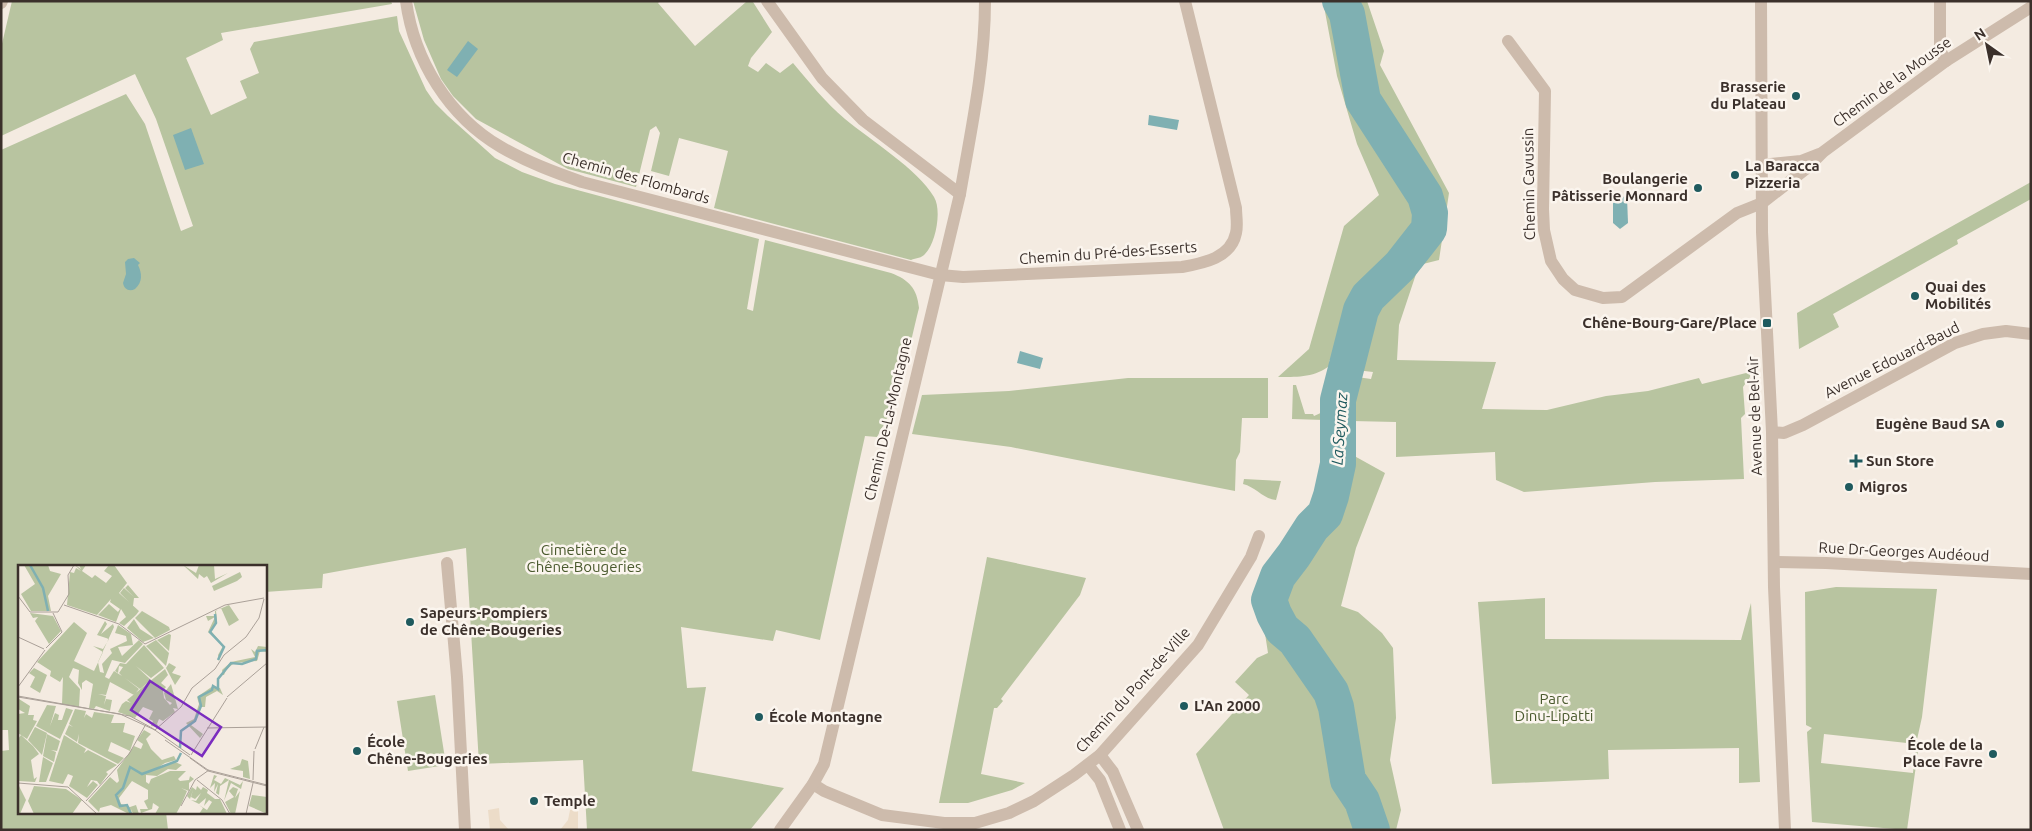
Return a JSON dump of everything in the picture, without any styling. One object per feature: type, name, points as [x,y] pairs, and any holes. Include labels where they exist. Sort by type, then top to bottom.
[{"type":"street","name":"Chemin des Flombards","points":[[406,1],[420,54],[430,75],[444,96],[458,112],[486,137],[533,164],[582,182],[940,275]]},
{"type":"street","points":[[766,1],[822,78],[863,120],[960,194]]},
{"type":"street","name":"Chemin De-La-Montagne","points":[[780,830],[813,784],[824,764],[960,194],[975,108],[985,24],[985,1]]},
{"type":"street","name":"Chemin du Pré-des-Esserts","points":[[940,275],[963,277],[1011,276],[1182,267],[1211,260],[1224,252],[1232,244],[1237,231],[1236,208],[1185,1]]},
{"type":"street","name":"Avenue de Bel-Air","points":[[1761,1],[1762,202],[1772,432],[1785,830]]},
{"type":"street","points":[[1940,1],[1940,50],[1946,62]]},
{"type":"street","name":"Chemin de la Mousse","points":[[1762,202],[1808,168],[1823,152],[1946,62],[2031,7]]},
{"type":"street","name":"Chemin Cavussin","points":[[1508,42],[1545,91],[1544,230],[1551,261],[1563,279],[1575,290],[1603,298],[1622,298],[1737,213],[1762,202]]},
{"type":"street","name":"Chemin de la Mousse","points":[[1761,165],[1801,161],[1823,152]]},
{"type":"street","name":"Avenue Edouard-Baud","points":[[1772,432],[1784,433],[1803,425],[1956,343],[1983,334],[2006,332],[2031,334]]},
{"type":"street","name":"Chemin du Pont-de-Ville","points":[[813,784],[824,792],[882,815],[927,821],[965,824],[996,818],[1023,807],[1052,790],[1088,765],[1100,754],[1198,646],[1251,557],[1259,536]]},
{"type":"street","name":"Rue Dr-Georges Audéoud","points":[[1775,562],[2031,574]]},
{"type":"street","points":[[447,563],[457,677],[465,830]]},
{"type":"street","points":[[1100,754],[1114,772],[1138,830]]},
{"type":"street","points":[[1088,765],[1100,780],[1120,830]]},
{"type":"green space","name":"Cimetière de Chêne-Bougeries","points":[[12,1],[391,1],[392,4],[221,33],[223,40],[186,58],[211,115],[247,98],[240,81],[259,73],[250,49],[254,42],[397,16],[399,31],[426,90],[435,103],[448,116],[495,158],[522,172],[555,184],[759,239],[747,309],[753,311],[765,240],[891,273],[903,279],[911,286],[916,295],[919,308],[907,357],[898,390],[885,422],[877,437],[865,436],[820,640],[776,630],[773,641],[681,627],[687,688],[706,687],[692,771],[784,788],[750,830],[587,830],[583,760],[479,764],[466,548],[323,574],[322,588],[266,592],[266,565],[18,565],[18,814],[166,814],[168,830],[1,830],[1,751],[9,750],[8,730],[1,730],[1,150],[126,94],[145,124],[181,231],[193,226],[156,119],[135,74],[1,136],[1,48]]},
{"type":"green space","points":[[413,1],[660,1],[658,3],[695,46],[746,2],[753,2],[772,32],[751,58],[748,66],[758,72],[766,63],[780,73],[793,63],[838,113],[893,155],[927,186],[934,197],[938,210],[935,235],[929,249],[921,257],[911,260],[714,208],[728,151],[679,138],[669,176],[651,171],[660,133],[656,126],[650,130],[636,187],[568,169],[476,119],[453,96],[441,79],[424,40]]},
{"type":"green space","points":[[1323,1],[1367,1],[1384,51],[1380,65],[1449,193],[1439,260],[1419,265],[1399,325],[1397,360],[1496,362],[1482,409],[1547,410],[1606,396],[1648,391],[1699,378],[1702,384],[1750,372],[1750,377],[1743,387],[1745,414],[1741,418],[1744,479],[1655,482],[1524,492],[1496,480],[1495,452],[1396,457],[1396,422],[1352,421],[1357,377],[1371,379],[1373,372],[1339,368],[1342,358],[1339,354],[1329,361],[1332,363],[1320,372],[1306,376],[1278,377],[1309,349],[1344,226],[1379,195],[1357,144],[1337,76]]},
{"type":"green space","points":[[2031,182],[2031,199],[1957,240],[1958,244],[1833,314],[1839,327],[1799,349],[1797,313]]},
{"type":"green space","points":[[1128,378],[1268,378],[1268,418],[1242,418],[1240,452],[1236,460],[1235,491],[1011,447],[912,434],[922,395],[1009,391]]},
{"type":"green space","points":[[1293,385],[1296,385],[1305,414],[1313,414],[1314,416],[1325,411],[1324,420],[1292,419]]},
{"type":"green space","points":[[1349,453],[1385,473],[1356,548],[1341,606],[1358,612],[1382,633],[1393,648],[1396,718],[1390,760],[1401,810],[1396,830],[1224,830],[1196,754],[1249,695],[1235,682],[1257,658],[1268,653],[1262,614],[1267,591],[1290,543],[1312,522]]},
{"type":"green space","points":[[1244,479],[1281,481],[1276,500],[1267,498],[1243,484]]},
{"type":"green space","points":[[987,557],[1086,578],[1080,595],[1001,699],[1003,701],[997,708],[994,708],[981,774],[1025,783],[1012,790],[968,803],[939,803]]},
{"type":"green space","points":[[1836,587],[1937,589],[1922,717],[1916,744],[1919,744],[1907,830],[1812,822],[1807,732],[1812,728],[1806,725],[1805,592]],"holes":[[[1824,734],[1916,744],[1913,773],[1821,763]]]},
{"type":"green space","name":"Parc Dinu-Lipatti","points":[[1545,598],[1545,639],[1741,640],[1751,603],[1760,782],[1739,783],[1739,748],[1608,750],[1609,779],[1492,784],[1478,602]]},
{"type":"green space","points":[[435,695],[446,765],[408,771],[397,701]]},
{"type":"shaded area","points":[[499,808],[500,820],[509,830],[490,830],[488,810]]},
{"type":"shaded area","points":[[570,810],[578,810],[578,830],[560,830],[568,820]]},
{"type":"water","points":[[468,41],[478,49],[457,77],[447,70]]},
{"type":"water","points":[[1149,115],[1179,120],[1177,130],[1148,125]]},
{"type":"water","points":[[191,128],[204,164],[185,170],[173,135]]},
{"type":"water","points":[[1615,196],[1627,197],[1628,223],[1620,229],[1613,223],[1613,198]]},
{"type":"water","points":[[134,258],[140,263],[138,265],[141,280],[135,289],[129,290],[124,287],[123,283],[126,274],[125,262],[128,259]]},
{"type":"water","points":[[1020,351],[1043,358],[1040,369],[1017,363]]},
{"type":"waterway","name":"La Seymaz","points":[[1340,1],[1347,14],[1363,100],[1425,196],[1430,213],[1429,229],[1400,266],[1368,297],[1361,310],[1338,400],[1338,464],[1331,496],[1325,514],[1312,527],[1278,576],[1269,600],[1282,629],[1295,640],[1331,692],[1336,707],[1348,780],[1362,801],[1372,830]]},
{"type":"place","name":"Brasserie du Plateau","points":[[1796,96]]},
{"type":"place","name":"La Baracca Pizzeria","points":[[1735,175]]},
{"type":"place","name":"Boulangerie Pâtisserie Monnard","points":[[1698,188]]},
{"type":"place","name":"Quai des Mobilités","points":[[1915,296]]},
{"type":"place","name":"Chêne-Bourg-Gare/Place","points":[[1767,323]]},
{"type":"place","name":"Eugène Baud SA","points":[[2000,424]]},
{"type":"place","name":"Sun Store","points":[[1856,461]]},
{"type":"place","name":"Migros","points":[[1849,487]]},
{"type":"place","name":"Sapeurs-Pompiers de Chêne-Bougeries","points":[[410,622]]},
{"type":"place","name":"L'An 2000","points":[[1184,706]]},
{"type":"place","name":"École Montagne","points":[[759,717]]},
{"type":"place","name":"École Chêne-Bougeries","points":[[357,751]]},
{"type":"place","name":"École de la Place Favre","points":[[1993,754]]},
{"type":"place","name":"Temple","points":[[534,801]]}]
